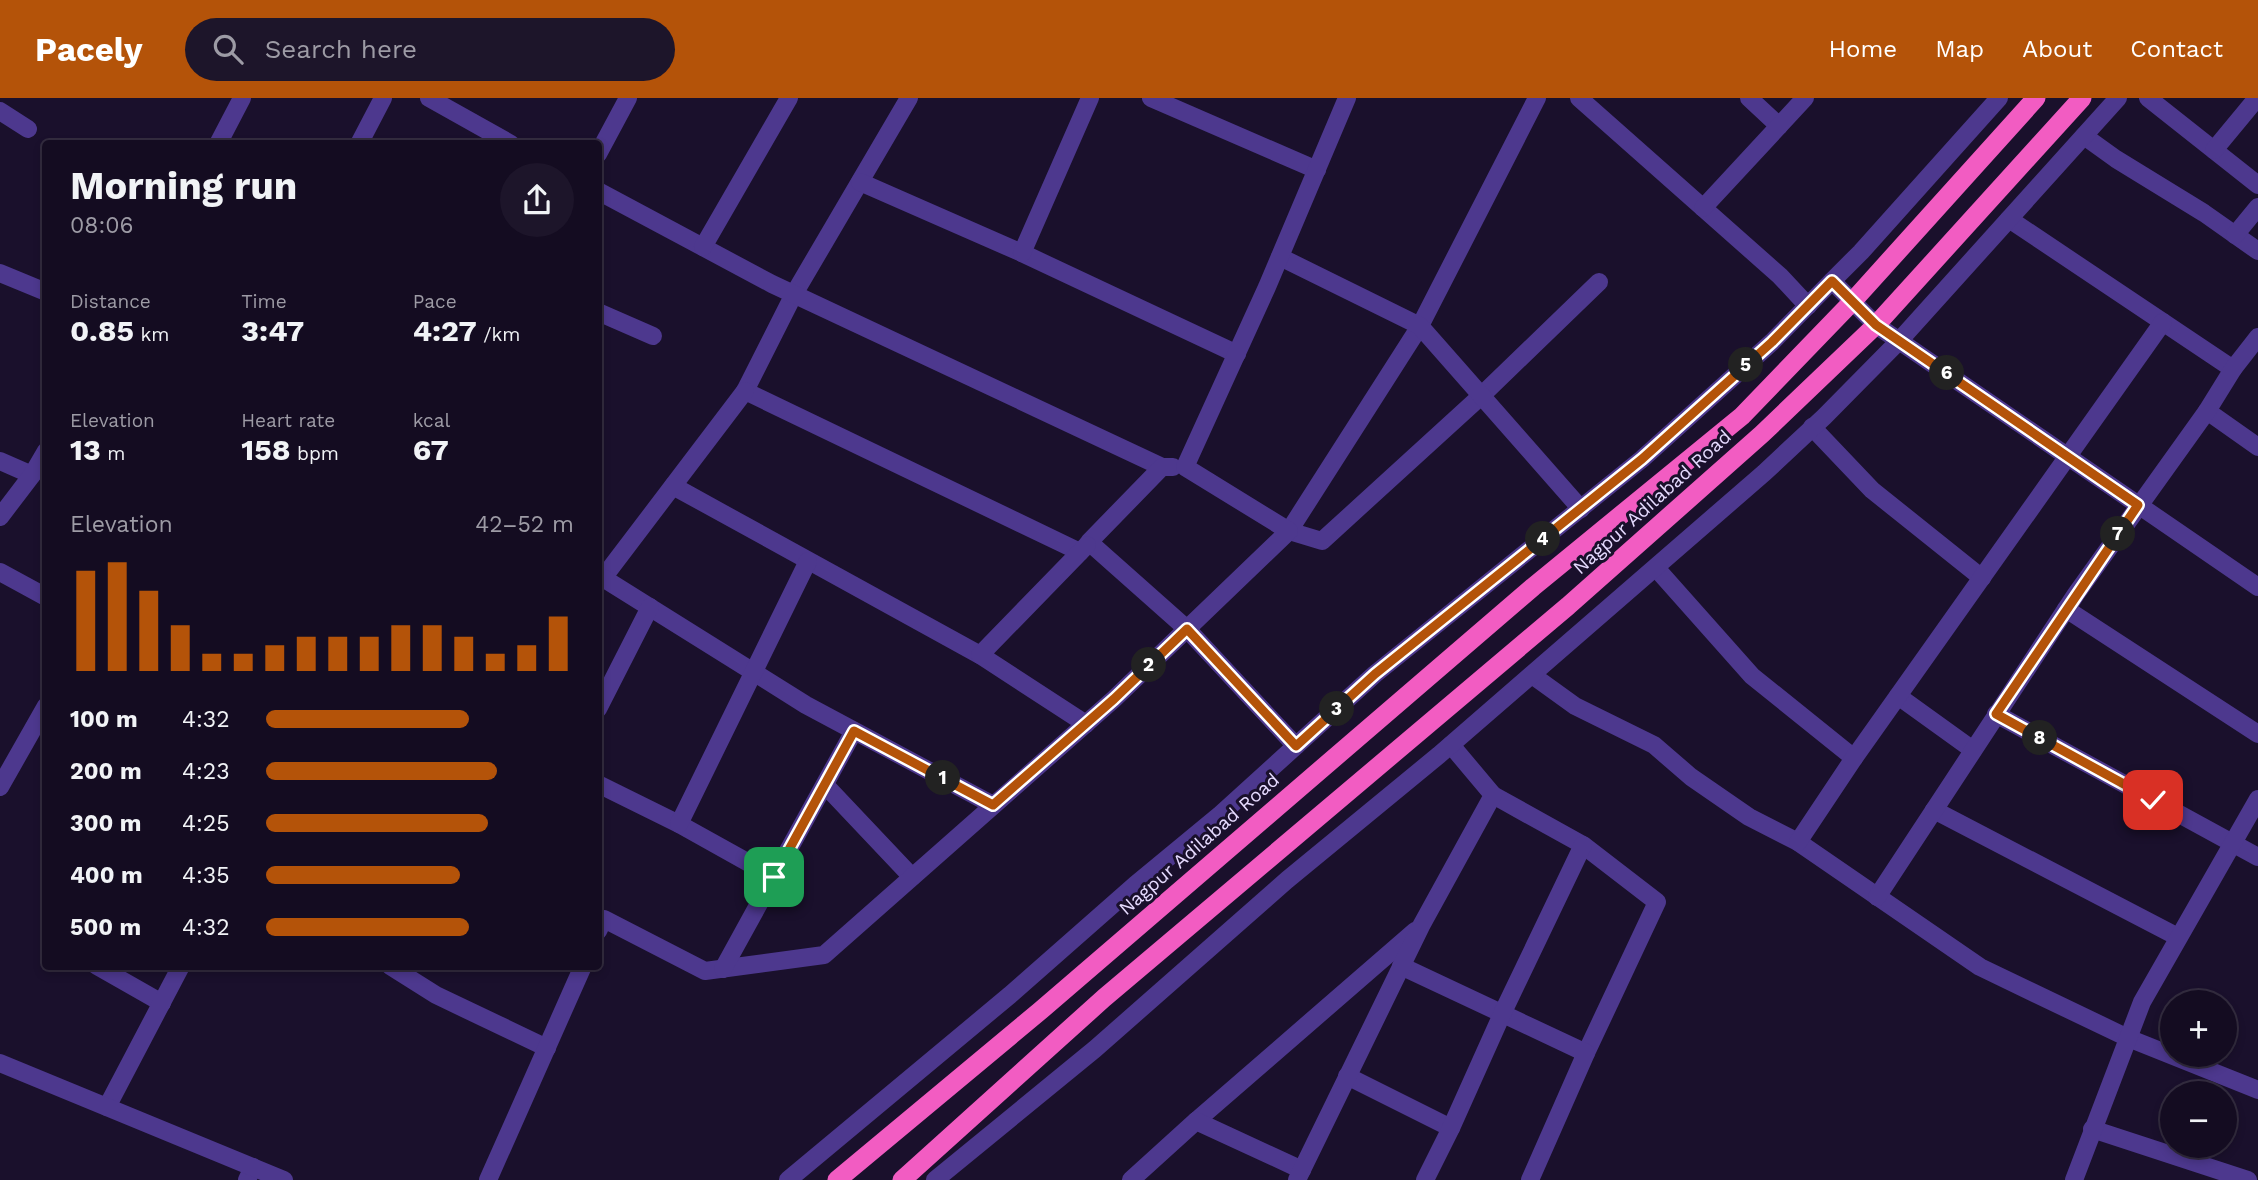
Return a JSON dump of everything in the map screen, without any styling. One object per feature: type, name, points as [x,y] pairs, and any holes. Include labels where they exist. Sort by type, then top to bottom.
[{"type":"highway","name":"Nagpur Adilabad Road","points":[[837,1180],[1040,1012],[1533,587],[1742,416],[1852,302],[2036,98]]},
{"type":"highway","name":"Nagpur Adilabad Road","points":[[902,1180],[1104,998],[1568,606],[1762,434],[1876,325],[2082,98]]},
{"type":"street","points":[[220,140],[242,98]]},
{"type":"street","points":[[361,140],[383,98]]},
{"type":"street","points":[[429,98],[493,139]]},
{"type":"street","points":[[602,147],[628,98]]},
{"type":"street","points":[[703,247],[789,98]]},
{"type":"street","points":[[602,576],[745,391],[794,294],[909,98]]},
{"type":"street","points":[[1022,253],[1090,98]]},
{"type":"street","points":[[1151,98],[1317,170]]},
{"type":"street","points":[[1185,467],[1280,257],[1347,98]]},
{"type":"street","points":[[602,922],[705,971],[824,955],[1086,724],[1289,531],[1420,326],[1537,98]]},
{"type":"street","points":[[1579,98],[1780,276],[1808,306]]},
{"type":"street","points":[[1749,98],[1779,126]]},
{"type":"street","points":[[1703,208],[1805,98]]},
{"type":"street","points":[[788,1180],[1221,814],[1375,674],[1642,459],[1808,306],[1999,98]]},
{"type":"street","points":[[935,1180],[1095,1049],[1287,880],[1451,745],[1656,568],[1812,427],[1899,341],[2118,98]]},
{"type":"street","points":[[2148,98],[2258,185]]},
{"type":"street","points":[[2214,150],[2257,98]]},
{"type":"street","points":[[0,111],[29,129]]},
{"type":"street","points":[[2084,136],[2258,251]]},
{"type":"street","points":[[860,182],[1022,253],[1237,354]]},
{"type":"street","points":[[602,193],[794,294],[1162,467],[1185,467],[1289,531],[1322,541],[1482,396],[1599,282]]},
{"type":"street","points":[[2235,235],[2258,207]]},
{"type":"street","points":[[2010,219],[2232,369]]},
{"type":"street","points":[[1280,257],[1420,326],[1581,509]]},
{"type":"street","points":[[0,274],[42,290]]},
{"type":"street","points":[[1832,281],[1876,325],[2258,587]]},
{"type":"street","points":[[602,314],[653,336]]},
{"type":"street","points":[[1798,842],[1854,758],[2163,322]]},
{"type":"street","points":[[1877,897],[2066,609],[2207,411],[2232,369],[2258,337]]},
{"type":"street","points":[[745,391],[1085,547],[1187,629],[1296,746]]},
{"type":"street","points":[[2207,411],[2258,447]]},
{"type":"street","points":[[1812,427],[1872,490],[1982,578]]},
{"type":"street","points":[[0,517],[42,457]]},
{"type":"street","points":[[0,461],[32,475]]},
{"type":"street","points":[[980,655],[1162,467]]},
{"type":"street","points":[[673,486],[980,655],[1086,724]]},
{"type":"street","points":[[679,824],[808,561]]},
{"type":"street","points":[[1514,563],[1533,587]]},
{"type":"street","points":[[1656,568],[1752,676],[1854,758]]},
{"type":"street","points":[[2,577],[42,595]]},
{"type":"street","points":[[602,578],[806,705],[993,805]]},
{"type":"street","points":[[602,701],[650,607]]},
{"type":"street","points":[[2066,609],[2258,734]]},
{"type":"street","points":[[1532,675],[1575,706],[1654,745],[1691,777],[1740,810],[1798,842],[1980,967],[2128,1038],[2258,1090]]},
{"type":"street","points":[[1898,696],[1973,750]]},
{"type":"street","points":[[0,787],[42,713]]},
{"type":"street","points":[[1996,714],[2258,857]]},
{"type":"street","points":[[723,969],[854,731]]},
{"type":"street","points":[[1451,745],[1493,795],[1583,845],[1657,902],[1530,1180]]},
{"type":"street","points":[[824,785],[912,877]]},
{"type":"street","points":[[602,786],[679,824],[774,877]]},
{"type":"street","points":[[1196,1121],[1299,1175],[1421,926],[1493,795]]},
{"type":"street","points":[[2074,1180],[2142,1002],[2258,799]]},
{"type":"street","points":[[1934,810],[2178,937]]},
{"type":"street","points":[[1425,1180],[1583,845]]},
{"type":"street","points":[[1131,1180],[1421,926]]},
{"type":"street","points":[[1401,966],[1586,1053]]},
{"type":"street","points":[[104,970],[162,1003]]},
{"type":"street","points":[[107,1107],[179,970]]},
{"type":"street","points":[[396,970],[436,995],[547,1048]]},
{"type":"street","points":[[488,1180],[581,970]]},
{"type":"street","points":[[0,1063],[107,1107],[250,1174],[284,1180]]},
{"type":"street","points":[[1347,1076],[1451,1128]]},
{"type":"street","points":[[2092,1129],[2248,1180]]},
{"type":"route","points":[[774,877],[854,731],[993,805],[1114,699],[1187,629],[1296,746],[1375,674],[1642,459],[1772,342],[1832,281],[1876,325],[2138,505],[1996,714],[2153,800]]}]
